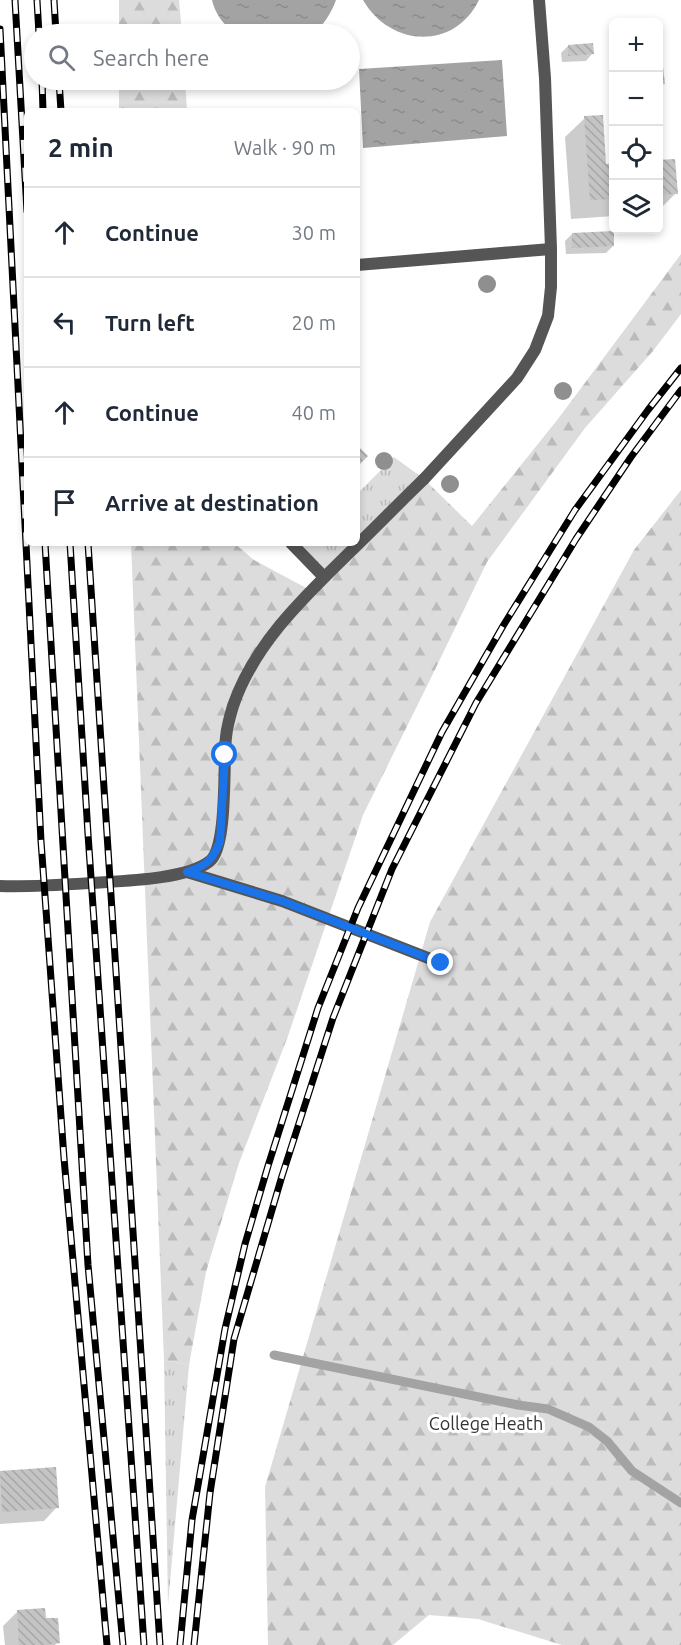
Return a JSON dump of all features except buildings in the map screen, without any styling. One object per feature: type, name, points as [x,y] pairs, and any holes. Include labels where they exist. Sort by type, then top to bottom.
[{"type":"street","points":[[360,542],[424,479],[518,378],[535,350],[548,316],[551,249],[545,78],[539,0]]},
{"type":"street","points":[[360,264],[551,249]]},
{"type":"street","points":[[294,546],[324,577]]},
{"type":"street","points":[[0,886],[27,887],[141,880],[187,872],[211,860],[216,854],[220,841],[226,735],[233,706],[249,669],[310,590],[356,546]]},
{"type":"street","points":[[187,872],[282,901],[441,963]]},
{"type":"green space","points":[[119,0],[179,0],[181,24],[119,24]]},
{"type":"green space","points":[[119,90],[186,90],[187,108],[119,108]]},
{"type":"green space","points":[[681,254],[681,314],[653,351],[585,428],[487,562],[363,815],[288,1036],[239,1163],[206,1272],[189,1365],[164,1360],[131,546],[238,546],[254,560],[310,590],[355,546],[360,546],[360,541],[424,479],[472,526],[558,419]]},
{"type":"green space","points":[[394,457],[424,479],[360,542],[360,491]]},
{"type":"green space","name":"College Heath","points":[[681,490],[681,1645],[562,1645],[478,1619],[429,1615],[393,1645],[268,1645],[265,1487],[430,922],[634,550]]},
{"type":"green space","points":[[294,546],[356,546],[324,577]]},
{"type":"green space","points":[[164,1360],[189,1365],[168,1605]]},
{"type":"water","points":[[212,0],[336,0],[322,24],[224,24],[215,10]]},
{"type":"water","points":[[363,0],[479,0],[468,17],[454,28],[438,35],[422,37],[405,34],[389,27],[375,16]]},
{"type":"water","points":[[502,60],[507,136],[363,148],[360,69]]},
{"type":"waterway","points":[[274,1355],[518,1405],[548,1409],[589,1427],[607,1441],[632,1471],[681,1503]]},
{"type":"railway","points":[[15,0],[24,158]]},
{"type":"railway","points":[[37,0],[38,24]]},
{"type":"railway","points":[[54,0],[55,24]]},
{"type":"railway","points":[[0,29],[24,504]]},
{"type":"railway","points":[[42,90],[43,108]]},
{"type":"railway","points":[[60,90],[61,108]]},
{"type":"railway","points":[[180,1645],[192,1520],[225,1329],[245,1244],[318,1008],[358,908],[442,732],[503,626],[575,510],[681,368]]},
{"type":"railway","points":[[194,1645],[210,1493],[234,1339],[282,1176],[333,1018],[392,869],[476,703],[576,539],[631,457],[681,390]]},
{"type":"railway","points":[[26,546],[41,841],[64,1158],[107,1645]]},
{"type":"railway","points":[[45,546],[88,1265],[123,1645]]},
{"type":"railway","points":[[70,546],[144,1645]]},
{"type":"railway","points":[[88,546],[160,1645]]},
{"type":"route","points":[[225,755],[221,833],[216,854],[211,860],[187,872],[282,901],[441,963]]}]
